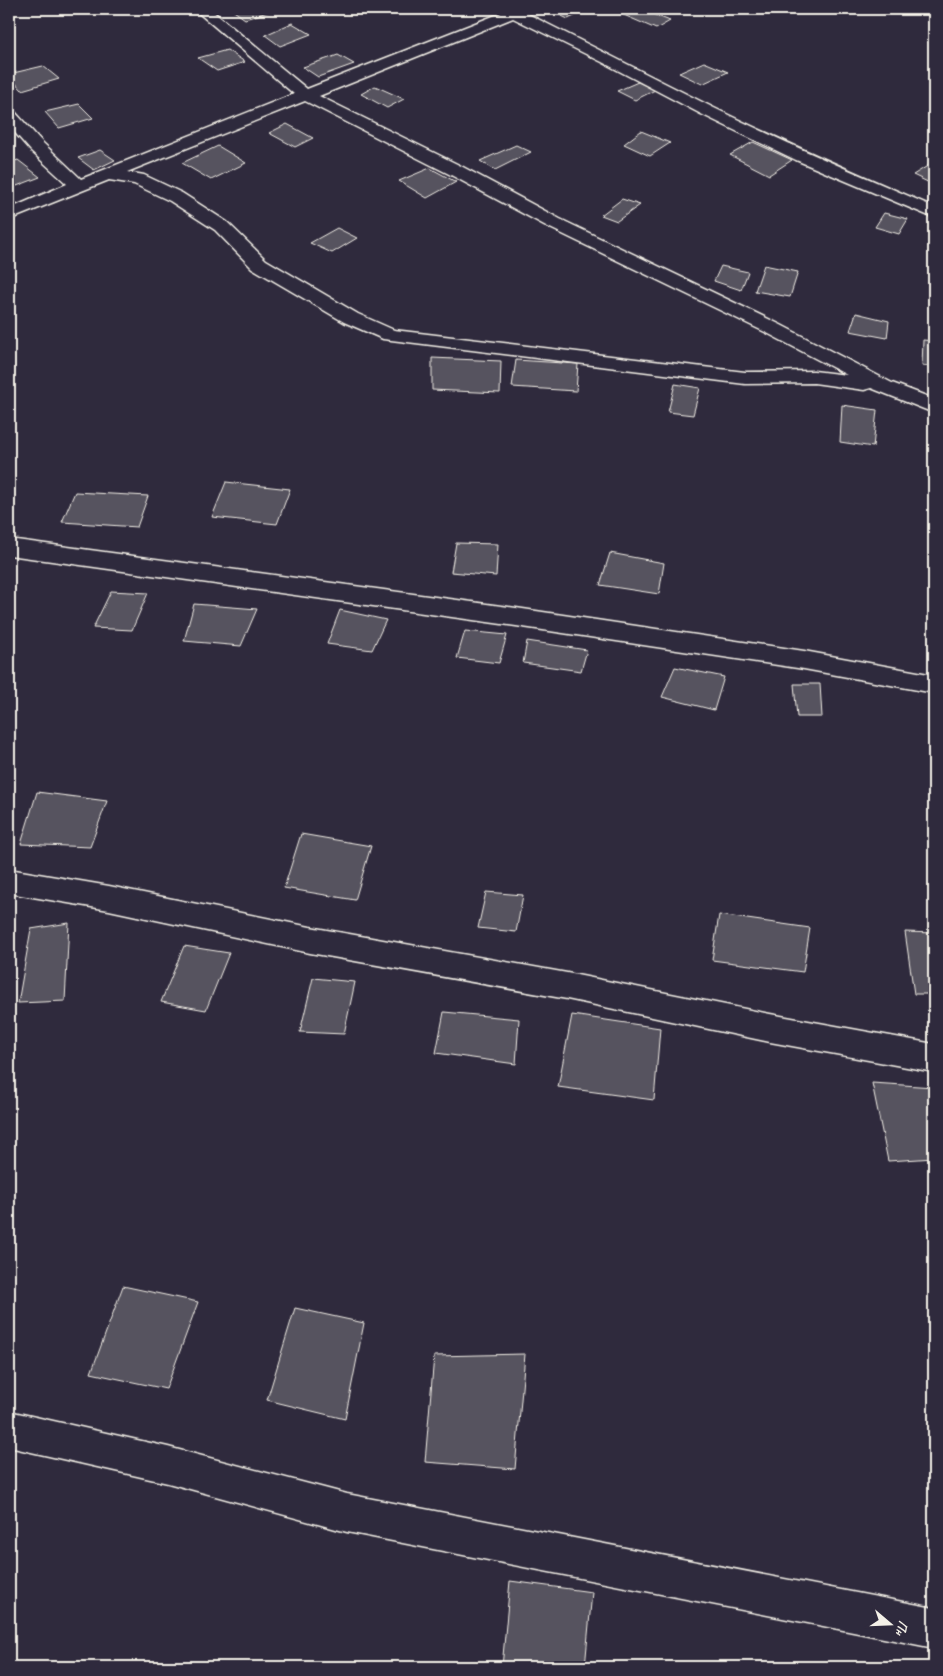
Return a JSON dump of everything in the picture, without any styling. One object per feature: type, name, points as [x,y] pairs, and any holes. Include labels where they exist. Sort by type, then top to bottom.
[{"type":"street","points":[[201,9],[305,95],[455,170],[554,223],[774,329],[885,387],[934,407]]},
{"type":"street","points":[[9,215],[514,10],[707,112],[802,156],[934,213]]},
{"type":"street","points":[[9,116],[37,147],[79,186]]},
{"type":"street","points":[[108,174],[138,179],[176,197],[221,226],[260,264],[351,318],[390,335],[745,378],[814,377],[885,387]]},
{"type":"street","points":[[9,547],[516,616],[804,660],[934,684]]},
{"type":"street","points":[[9,882],[109,898],[310,940],[567,986],[770,1028],[934,1058]]},
{"type":"street","points":[[9,1429],[168,1464],[347,1513],[934,1628]]},
{"type":"building","points":[[231,9],[277,9],[245,19]]},
{"type":"building","points":[[589,9],[568,19],[549,10]]},
{"type":"building","points":[[610,9],[640,9],[670,21],[656,29]]},
{"type":"building","points":[[292,23],[311,34],[280,46],[265,35]]},
{"type":"building","points":[[227,50],[245,62],[217,71],[198,58]]},
{"type":"building","points":[[338,55],[354,64],[318,77],[303,67]]},
{"type":"building","points":[[704,62],[728,72],[702,84],[679,73]]},
{"type":"building","points":[[43,66],[59,79],[22,90],[9,76],[9,74]]},
{"type":"building","points":[[638,82],[655,90],[635,100],[617,91]]},
{"type":"building","points":[[375,86],[404,99],[387,108],[361,94]]},
{"type":"building","points":[[79,104],[93,118],[59,128],[45,112]]},
{"type":"building","points":[[287,124],[313,138],[295,147],[269,133]]},
{"type":"building","points":[[641,131],[670,143],[650,156],[624,144]]},
{"type":"building","points":[[753,142],[792,160],[769,175],[730,155]]},
{"type":"building","points":[[516,145],[531,152],[495,170],[480,161]]},
{"type":"building","points":[[218,146],[246,163],[211,180],[182,163]]},
{"type":"building","points":[[100,150],[115,160],[94,170],[78,158]]},
{"type":"building","points":[[18,160],[40,177],[9,189],[9,163]]},
{"type":"building","points":[[934,162],[934,185],[913,175]]},
{"type":"building","points":[[430,168],[456,182],[427,198],[399,181]]},
{"type":"building","points":[[622,199],[640,205],[617,221],[601,215]]},
{"type":"building","points":[[884,213],[908,219],[899,234],[875,227]]},
{"type":"building","points":[[337,228],[357,238],[332,253],[310,243]]},
{"type":"building","points":[[764,265],[798,272],[790,297],[755,291]]},
{"type":"building","points":[[721,266],[748,272],[741,290],[714,281]]},
{"type":"building","points":[[856,313],[889,321],[887,338],[850,331]]},
{"type":"building","points":[[923,340],[934,341],[934,367],[922,366]]},
{"type":"building","points":[[432,358],[501,361],[500,393],[432,390]]},
{"type":"building","points":[[516,360],[578,364],[576,391],[512,387]]},
{"type":"building","points":[[675,384],[700,388],[693,415],[668,412]]},
{"type":"building","points":[[842,405],[877,410],[873,447],[840,442]]},
{"type":"building","points":[[226,482],[290,489],[277,524],[212,517]]},
{"type":"building","points":[[75,492],[148,496],[137,527],[62,522]]},
{"type":"building","points":[[456,543],[498,544],[496,576],[451,572]]},
{"type":"building","points":[[610,553],[664,563],[659,594],[600,585]]},
{"type":"building","points":[[111,591],[148,593],[132,630],[93,628]]},
{"type":"building","points":[[194,604],[257,609],[241,646],[184,641]]},
{"type":"building","points":[[340,610],[386,620],[372,650],[327,644]]},
{"type":"building","points":[[465,631],[507,635],[499,663],[457,658]]},
{"type":"building","points":[[527,641],[587,650],[581,671],[523,663]]},
{"type":"building","points":[[675,667],[724,677],[714,710],[662,697]]},
{"type":"building","points":[[794,684],[820,684],[822,717],[797,717]]},
{"type":"building","points":[[37,792],[107,801],[90,847],[21,844]]},
{"type":"building","points":[[301,834],[371,846],[355,900],[284,888]]},
{"type":"building","points":[[486,892],[523,895],[516,932],[478,928]]},
{"type":"building","points":[[719,915],[810,928],[803,972],[712,960]]},
{"type":"building","points":[[69,923],[65,1001],[18,1003],[31,929]]},
{"type":"building","points":[[905,932],[934,933],[934,994],[914,994]]},
{"type":"building","points":[[184,946],[229,953],[206,1010],[161,1002]]},
{"type":"building","points":[[313,978],[355,982],[344,1034],[300,1032]]},
{"type":"building","points":[[444,1012],[519,1019],[516,1064],[436,1053]]},
{"type":"building","points":[[572,1015],[660,1028],[654,1100],[558,1087]]},
{"type":"building","points":[[872,1083],[934,1087],[934,1158],[888,1161]]},
{"type":"building","points":[[123,1286],[198,1302],[166,1389],[91,1373]]},
{"type":"building","points":[[295,1308],[364,1323],[345,1419],[267,1400]]},
{"type":"building","points":[[525,1354],[515,1469],[425,1462],[434,1356]]},
{"type":"building","points":[[510,1581],[592,1592],[585,1667],[502,1667]]}]
